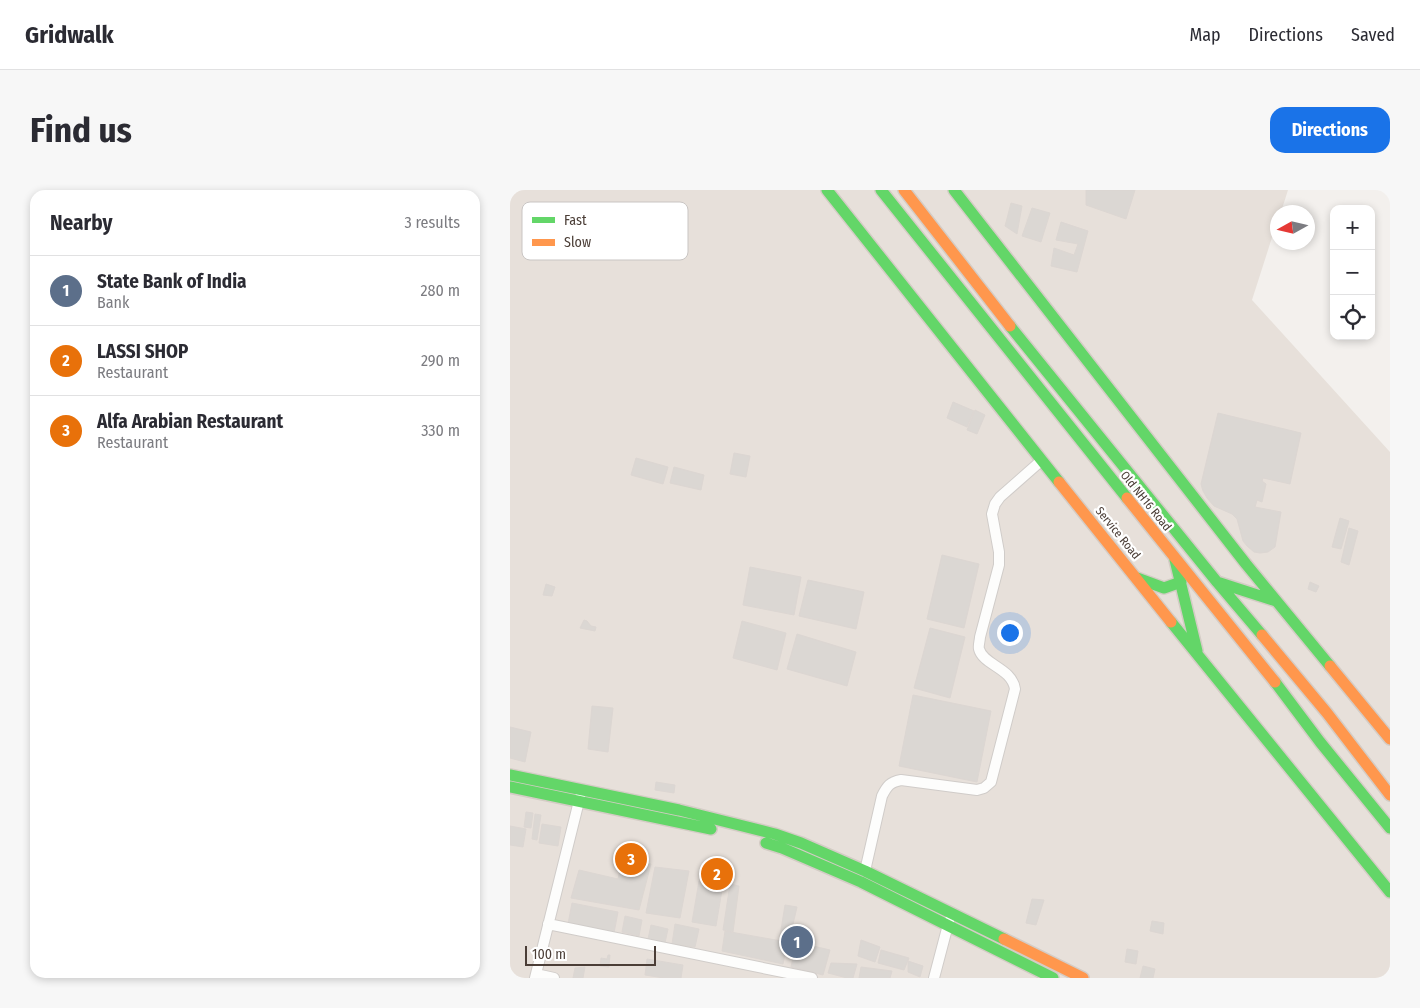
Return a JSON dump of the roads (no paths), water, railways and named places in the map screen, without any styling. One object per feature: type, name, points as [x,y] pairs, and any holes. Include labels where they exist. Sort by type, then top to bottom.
[{"type":"main road","name":"Service Road","points":[[827,190],[1135,577],[1390,892]]},
{"type":"main road","name":"Old NH16 Road","points":[[881,190],[1390,828]]},
{"type":"main road","name":"Old NH16 Road","points":[[904,190],[1004,318],[1327,714],[1390,795]]},
{"type":"main road","points":[[954,190],[1246,564],[1390,739]]},
{"type":"main road","points":[[1175,558],[1197,654]]},
{"type":"main road","points":[[1135,577],[1164,588],[1180,582]]},
{"type":"main road","points":[[1218,582],[1276,601]]},
{"type":"main road","points":[[510,775],[679,810],[775,834],[815,848],[865,870],[1083,978]]},
{"type":"main road","points":[[510,787],[686,823],[770,844],[862,882],[1053,978]]},
{"type":"street","points":[[865,870],[882,796],[887,786],[901,780],[977,790],[984,788],[991,782],[1015,690],[1014,683],[1009,676],[984,656],[979,649],[980,637],[999,565],[999,552],[992,514],[995,504],[1000,497],[1042,460]]},
{"type":"street","points":[[554,978],[535,976],[581,790]]},
{"type":"street","points":[[934,978],[951,913]]},
{"type":"street","points":[[548,924],[812,978]]},
{"type":"place","name":"Alfa Arabian Restaurant","points":[[631,859]]},
{"type":"place","name":"LASSI SHOP","points":[[717,874]]},
{"type":"place","name":"State Bank of India","points":[[797,942]]}]
